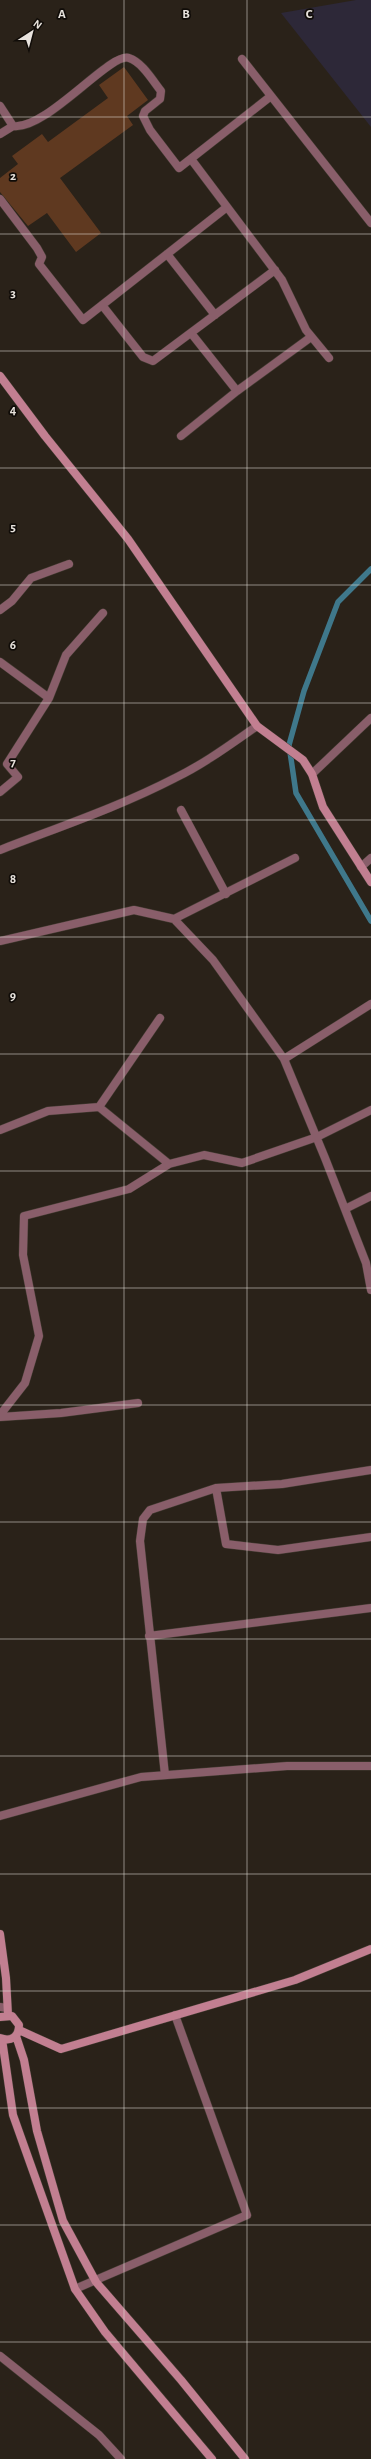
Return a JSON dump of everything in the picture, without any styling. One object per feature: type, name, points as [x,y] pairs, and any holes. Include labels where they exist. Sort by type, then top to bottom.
[{"type":"main road","points":[[0,376],[45,436],[128,539],[257,726],[303,760],[312,774],[323,807],[371,882]]},
{"type":"main road","points":[[0,1934],[6,1978],[4,2012],[18,2021],[18,2033],[37,2131],[63,2220],[96,2282],[181,2380],[245,2459]]},
{"type":"main road","points":[[18,2033],[61,2049],[295,1980],[371,1949]]},
{"type":"main road","points":[[18,2033],[12,2039],[1,2038],[13,2115],[76,2289],[105,2332],[212,2459]]},
{"type":"street","points":[[0,134],[13,126],[20,127],[33,122],[87,84],[121,57],[130,58],[144,70],[160,91],[160,99],[145,110],[143,116],[150,130],[179,168],[271,96]]},
{"type":"street","points":[[242,59],[371,223]]},
{"type":"street","points":[[0,106],[13,126]]},
{"type":"street","points":[[191,159],[275,270],[311,337],[328,358]]},
{"type":"street","points":[[0,199],[37,248],[42,257],[39,264],[44,273],[82,320],[227,207]]},
{"type":"street","points":[[167,254],[215,315]]},
{"type":"street","points":[[102,305],[143,357],[153,361],[275,270]]},
{"type":"street","points":[[191,333],[237,391]]},
{"type":"street","points":[[181,436],[237,391],[311,337]]},
{"type":"street","points":[[0,610],[12,601],[31,578],[69,564]]},
{"type":"street","points":[[0,792],[18,777],[7,764],[49,698],[66,655],[103,614]]},
{"type":"street","points":[[0,662],[49,698]]},
{"type":"street","points":[[312,774],[371,718]]},
{"type":"street","points":[[0,850],[108,809],[176,778],[220,752],[257,726]]},
{"type":"street","points":[[181,810],[226,894]]},
{"type":"street","points":[[174,919],[295,858]]},
{"type":"street","points":[[361,867],[371,858]]},
{"type":"street","points":[[0,941],[134,910],[174,919],[214,960],[284,1059],[366,1263],[371,1290]]},
{"type":"street","points":[[284,1059],[371,1004]]},
{"type":"street","points":[[99,1107],[160,1018]]},
{"type":"street","points":[[0,1130],[48,1111],[99,1107],[169,1164]]},
{"type":"street","points":[[0,1416],[25,1383],[39,1336],[23,1255],[24,1216],[128,1190],[169,1164],[204,1155],[242,1163],[316,1137],[371,1110]]},
{"type":"street","points":[[345,1209],[371,1196]]},
{"type":"street","points":[[0,1416],[60,1413],[138,1403]]},
{"type":"street","points":[[165,1775],[140,1541],[143,1520],[150,1510],[216,1488],[282,1484],[371,1470]]},
{"type":"street","points":[[216,1488],[226,1544],[278,1550],[371,1537]]},
{"type":"street","points":[[149,1636],[371,1608]]},
{"type":"street","points":[[0,1816],[141,1777],[287,1766],[371,1766]]},
{"type":"street","points":[[76,2289],[96,2282],[247,2215],[175,2015]]},
{"type":"street","points":[[0,2356],[99,2435],[121,2459]]},
{"type":"shaded area","points":[[356,0],[371,0],[371,127],[281,13]]},
{"type":"building","points":[[124,67],[148,100],[127,116],[133,125],[60,178],[101,233],[76,252],[47,213],[28,226],[0,192],[0,178],[18,164],[12,156],[42,134],[48,142],[108,98],[99,85]]},
{"type":"waterway","points":[[371,569],[338,602],[304,691],[289,745],[296,793],[371,921]]}]
